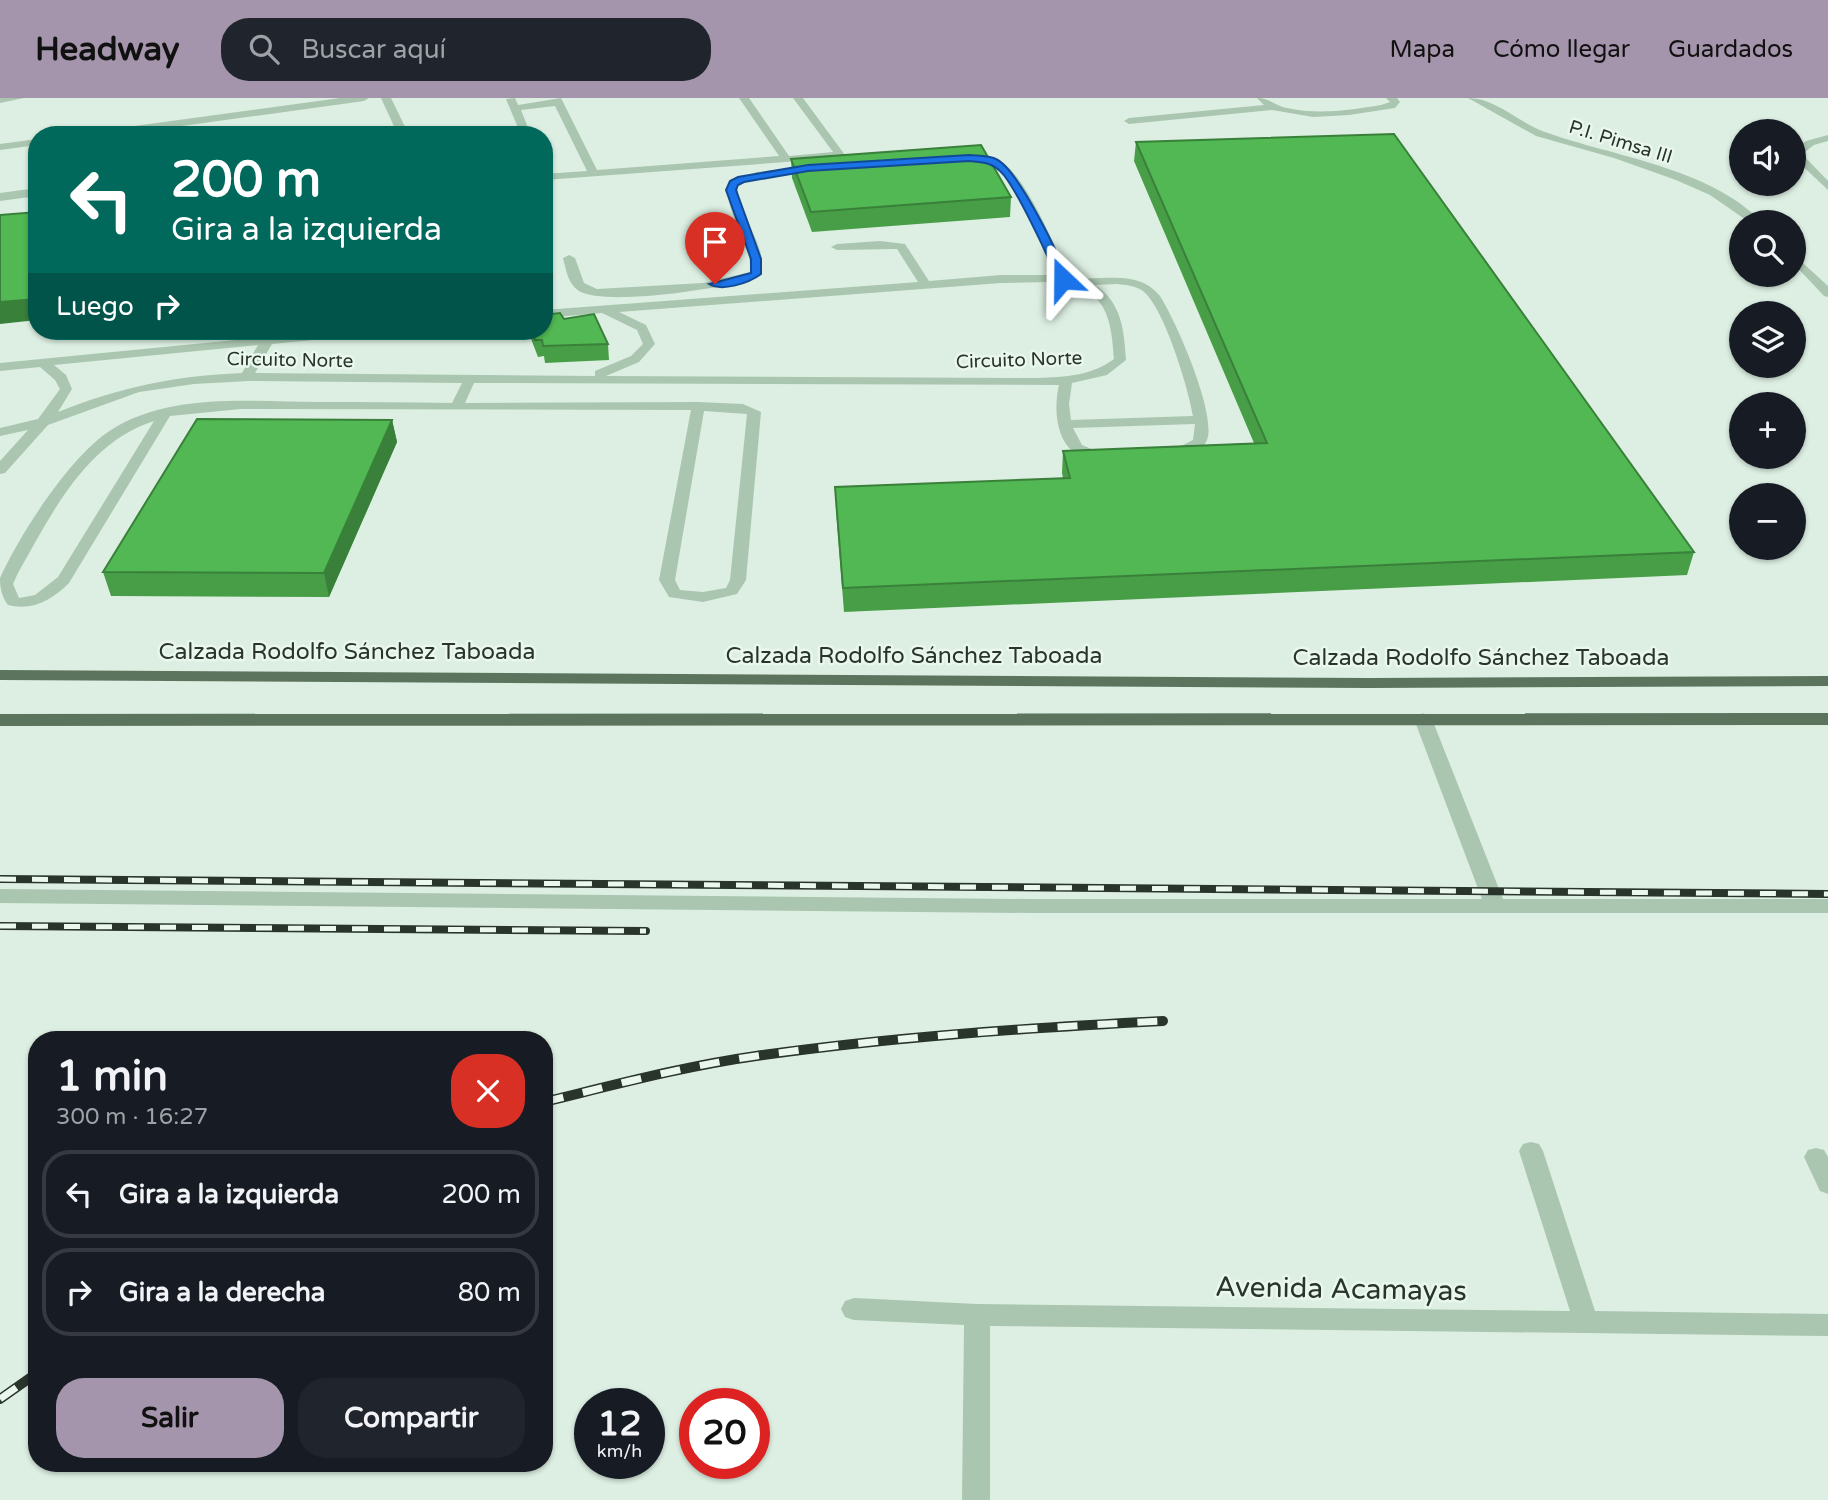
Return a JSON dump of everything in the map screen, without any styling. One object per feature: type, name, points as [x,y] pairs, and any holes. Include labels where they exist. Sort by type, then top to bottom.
[{"type":"main road","points":[[0,664],[38,674]]},
{"type":"main road","name":"Calzada Rodolfo Sánchez Taboada","points":[[0,675],[1370,683],[1828,681]]},
{"type":"main road","points":[[0,720],[1828,719]]},
{"type":"street","points":[[0,100],[19,98]]},
{"type":"street","points":[[157,126],[364,98]]},
{"type":"street","points":[[386,98],[400,126]]},
{"type":"street","points":[[0,147],[28,143]]},
{"type":"street","points":[[0,197],[28,193]]},
{"type":"street","points":[[1423,719],[1486,879],[1494,906]]},
{"type":"street","points":[[0,895],[1015,906],[1828,906]]},
{"type":"street","points":[[1531,1151],[1586,1322]]},
{"type":"street","points":[[1816,1157],[1828,1184]]},
{"type":"street","name":"Avenida Acamayas","points":[[854,1310],[977,1315],[1828,1325]]},
{"type":"street","points":[[976,1500],[977,1315]]},
{"type":"lane","points":[[744,98],[786,159]]},
{"type":"lane","points":[[553,176],[840,155],[798,98]]},
{"type":"lane","points":[[1262,98],[1284,112],[1303,114],[1378,109],[1395,104],[1391,98]]},
{"type":"lane","name":"P.I. Pimsa III","points":[[1473,98],[1539,134],[1618,156],[1680,178],[1714,193],[1739,210]]},
{"type":"lane","points":[[522,126],[513,103],[557,100],[593,173]]},
{"type":"lane","points":[[1129,121],[1273,107]]},
{"type":"lane","points":[[1828,138],[1814,141],[1801,148],[1796,155],[1828,187]]},
{"type":"lane","points":[[957,159],[992,160],[1006,171],[1054,256],[1063,279]]},
{"type":"lane","points":[[569,258],[579,285],[585,291],[597,293],[715,284],[749,278],[756,274],[756,259],[733,196],[733,183],[777,172],[847,166]]},
{"type":"lane","points":[[837,247],[880,244],[901,246],[926,285]]},
{"type":"lane","points":[[1806,270],[1828,293]]},
{"type":"lane","name":"Circuito Norte","points":[[0,432],[41,422],[91,401],[138,388],[204,378],[247,375],[470,379],[1067,380],[1102,373],[1120,360],[1121,333],[1111,306],[1096,288],[1063,279],[1001,279],[553,313]]},
{"type":"lane","points":[[1080,282],[1130,282],[1154,295],[1181,356],[1202,420],[1201,442],[1184,451],[1163,455]]},
{"type":"lane","name":"Circuito Norte","points":[[587,378],[635,359],[649,344],[642,328],[633,321],[598,310]]},
{"type":"lane","name":"Circuito Norte","points":[[0,367],[277,340]]},
{"type":"lane","points":[[247,375],[267,341]]},
{"type":"lane","points":[[0,470],[57,406],[66,389],[61,378],[43,363]]},
{"type":"lane","points":[[457,407],[470,379]]},
{"type":"lane","points":[[1067,380],[1061,398],[1074,445],[1083,452],[1112,456]]},
{"type":"lane","points":[[166,413],[64,580],[39,600],[24,604],[13,602],[7,594],[5,584],[10,573],[57,499],[83,464],[113,435],[135,422],[166,413],[258,406],[698,406],[750,409],[755,416],[738,580],[732,591],[703,597],[674,593],[667,580],[698,406]]},
{"type":"lane","points":[[1067,424],[1202,420]]},
{"type":"building","points":[[1394,134],[1694,552],[843,588],[835,487],[1070,478],[1063,451],[1267,443],[1136,142]]},
{"type":"building","points":[[981,145],[1011,197],[811,212],[791,159]]},
{"type":"building","points":[[28,213],[28,300],[0,302],[0,215]]},
{"type":"building","points":[[560,313],[564,319],[594,314],[608,344],[543,346],[542,340],[553,340],[553,314]]},
{"type":"building","points":[[197,419],[392,420],[324,573],[103,572]]},
{"type":"railway","points":[[0,879],[1828,894]]},
{"type":"railway","points":[[0,926],[646,931]]},
{"type":"railway","points":[[553,1100],[703,1065],[807,1049],[959,1034],[1163,1021]]},
{"type":"railway","points":[[0,1399],[28,1379]]},
{"type":"route","points":[[715,284],[739,281],[756,274],[756,259],[731,190],[733,183],[757,175],[808,168],[969,158],[992,160],[1006,171],[1054,256],[1063,279]]}]
